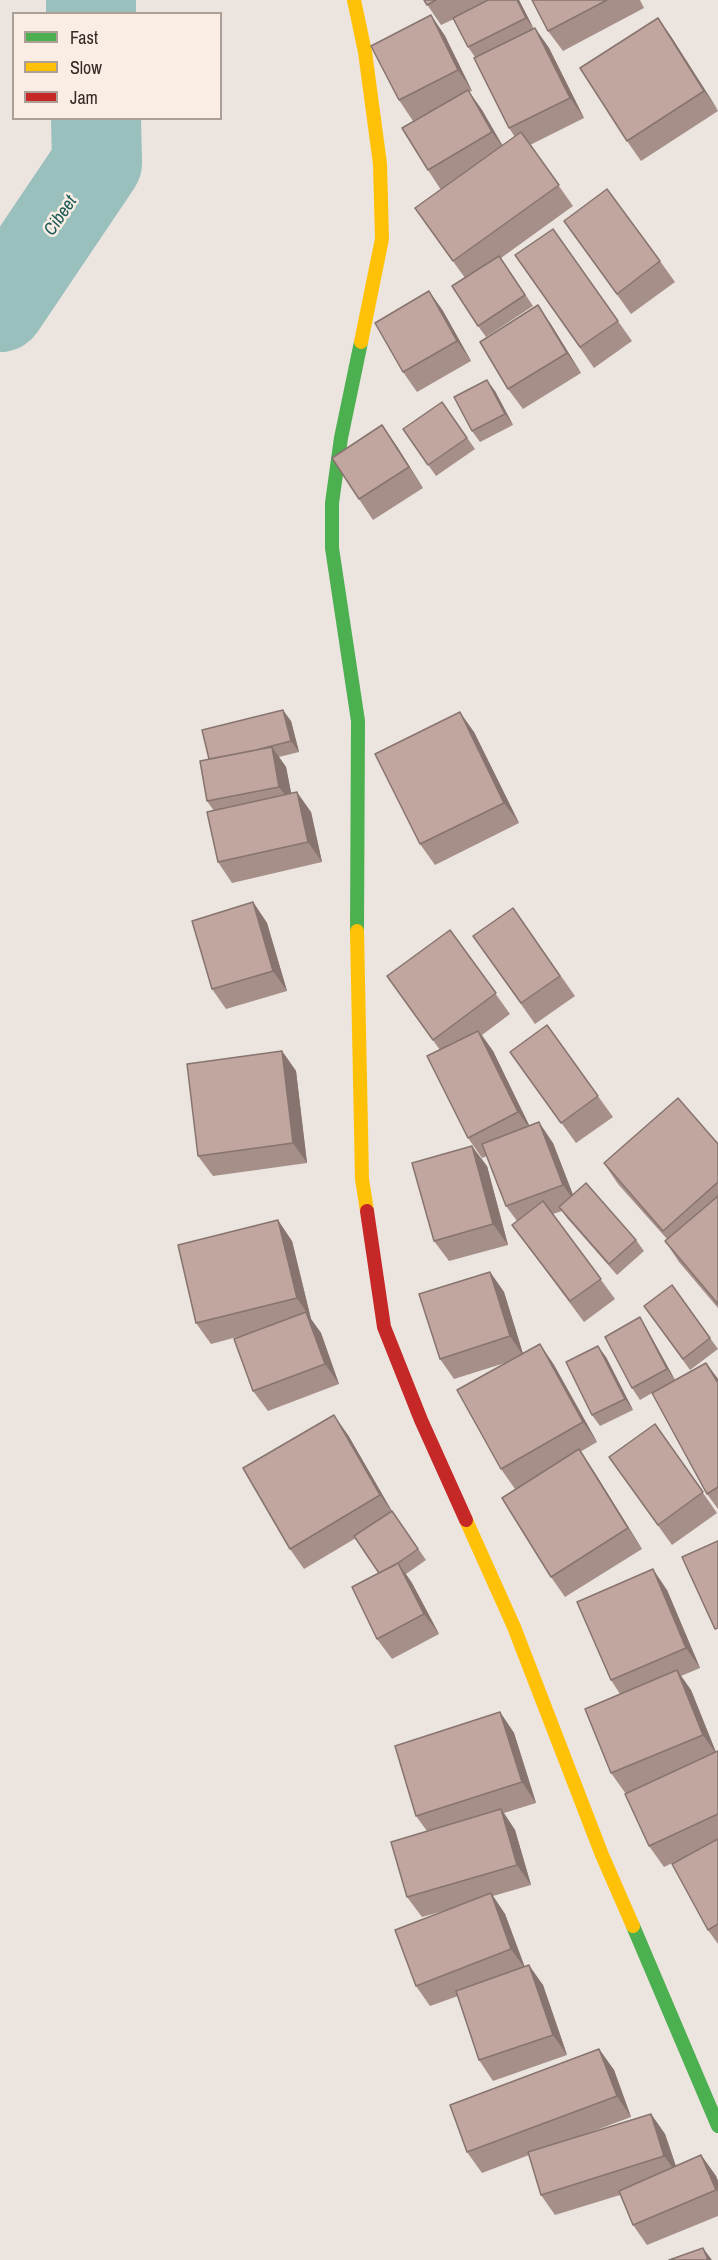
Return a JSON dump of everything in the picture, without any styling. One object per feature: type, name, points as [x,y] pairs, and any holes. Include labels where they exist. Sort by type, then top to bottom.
[{"type":"street","points":[[354,0],[365,52],[380,164],[382,239],[341,438],[332,503],[332,549],[358,722],[357,970],[362,1179],[384,1327],[421,1420],[514,1627],[602,1855],[718,2126]]},
{"type":"building","points":[[424,0],[436,0],[427,5]]},
{"type":"building","points":[[488,0],[517,0],[526,18],[468,47],[453,18]]},
{"type":"building","points":[[532,0],[607,0],[548,31]]},
{"type":"building","points":[[431,15],[458,70],[399,100],[371,46]]},
{"type":"building","points":[[658,18],[704,91],[627,141],[580,68]]},
{"type":"building","points":[[535,28],[570,98],[509,128],[474,58]]},
{"type":"building","points":[[468,90],[492,132],[428,170],[402,128]]},
{"type":"building","points":[[521,132],[559,185],[453,261],[415,208]]},
{"type":"building","points":[[607,189],[660,261],[617,294],[564,221]]},
{"type":"building","points":[[553,229],[618,321],[580,347],[515,255]]},
{"type":"building","points":[[499,256],[525,295],[478,326],[452,286]]},
{"type":"building","points":[[429,291],[457,341],[403,372],[375,323]]},
{"type":"building","points":[[538,305],[567,353],[508,389],[480,342]]},
{"type":"building","points":[[487,380],[505,414],[472,431],[454,397]]},
{"type":"building","points":[[442,402],[467,438],[428,465],[403,429]]},
{"type":"building","points":[[382,425],[409,467],[359,499],[332,458]]},
{"type":"building","points":[[283,710],[291,741],[209,759],[202,730]]},
{"type":"building","points":[[460,712],[504,803],[420,844],[375,754]]},
{"type":"building","points":[[272,747],[279,787],[207,801],[200,761]]},
{"type":"building","points":[[297,792],[308,842],[218,862],[207,812]]},
{"type":"building","points":[[253,902],[273,971],[212,989],[192,921]]},
{"type":"building","points":[[513,908],[560,976],[521,1003],[473,936]]},
{"type":"building","points":[[450,930],[496,993],[433,1040],[387,976]]},
{"type":"building","points":[[547,1025],[598,1096],[561,1123],[510,1052]]},
{"type":"building","points":[[478,1031],[518,1112],[468,1138],[427,1056]]},
{"type":"building","points":[[282,1051],[293,1143],[198,1156],[187,1064]]},
{"type":"building","points":[[678,1098],[718,1144],[718,1182],[663,1231],[604,1163]]},
{"type":"building","points":[[539,1122],[563,1185],[506,1206],[482,1144]]},
{"type":"building","points":[[472,1146],[493,1224],[434,1241],[412,1163]]},
{"type":"building","points":[[586,1183],[636,1240],[609,1264],[559,1207]]},
{"type":"building","points":[[718,1196],[718,1304],[665,1241]]},
{"type":"building","points":[[543,1201],[601,1279],[570,1301],[512,1225]]},
{"type":"building","points":[[278,1220],[297,1298],[196,1323],[178,1245]]},
{"type":"building","points":[[490,1272],[510,1336],[440,1359],[419,1294]]},
{"type":"building","points":[[672,1285],[710,1338],[683,1359],[644,1306]]},
{"type":"building","points":[[306,1312],[325,1364],[253,1391],[234,1339]]},
{"type":"building","points":[[640,1317],[667,1369],[632,1388],[605,1337]]},
{"type":"building","points":[[540,1344],[583,1422],[501,1469],[457,1390]]},
{"type":"building","points":[[598,1346],[625,1399],[592,1415],[566,1362]]},
{"type":"building","points":[[706,1363],[718,1383],[718,1487],[707,1494],[652,1393]]},
{"type":"building","points":[[334,1415],[380,1495],[290,1549],[243,1468]]},
{"type":"building","points":[[655,1424],[703,1492],[658,1525],[609,1457]]},
{"type":"building","points":[[579,1449],[628,1528],[551,1577],[502,1498]]},
{"type":"building","points":[[392,1511],[418,1549],[379,1573],[354,1536]]},
{"type":"building","points":[[718,1541],[718,1628],[715,1629],[682,1557]]},
{"type":"building","points":[[398,1563],[424,1614],[377,1639],[352,1587]]},
{"type":"building","points":[[653,1569],[686,1648],[611,1680],[577,1602]]},
{"type":"building","points":[[677,1670],[703,1735],[611,1773],[585,1709]]},
{"type":"building","points":[[500,1712],[522,1782],[416,1816],[395,1746]]},
{"type":"building","points":[[718,1751],[718,1814],[649,1846],[625,1794]]},
{"type":"building","points":[[501,1809],[517,1865],[407,1897],[391,1842]]},
{"type":"building","points":[[718,1839],[718,1924],[708,1930],[672,1864]]},
{"type":"building","points":[[491,1893],[511,1949],[416,1986],[395,1930]]},
{"type":"building","points":[[529,1965],[553,2035],[479,2060],[456,1991]]},
{"type":"building","points":[[599,2049],[617,2096],[467,2152],[450,2105]]},
{"type":"building","points":[[651,2114],[664,2156],[541,2195],[528,2152]]},
{"type":"building","points":[[701,2155],[716,2190],[633,2225],[619,2191]]},
{"type":"building","points":[[703,2248],[708,2260],[669,2260]]},
{"type":"waterway","name":"Cibeet","points":[[91,0],[91,12]]},
{"type":"waterway","name":"Cibeet","points":[[0,307],[97,163],[96,120]]},
{"type":"traffic: fast","points":[[357,931],[358,721],[332,548],[332,503],[341,438],[361,342]]},
{"type":"traffic: fast","points":[[633,1926],[718,2126]]},
{"type":"traffic: slow","points":[[354,0],[365,52],[380,164],[382,239],[361,342]]},
{"type":"traffic: slow","points":[[357,931],[362,1179],[367,1211]]},
{"type":"traffic: slow","points":[[466,1520],[514,1627],[602,1855],[633,1926]]},
{"type":"traffic: jam","points":[[367,1211],[384,1327],[421,1420],[466,1520]]}]
